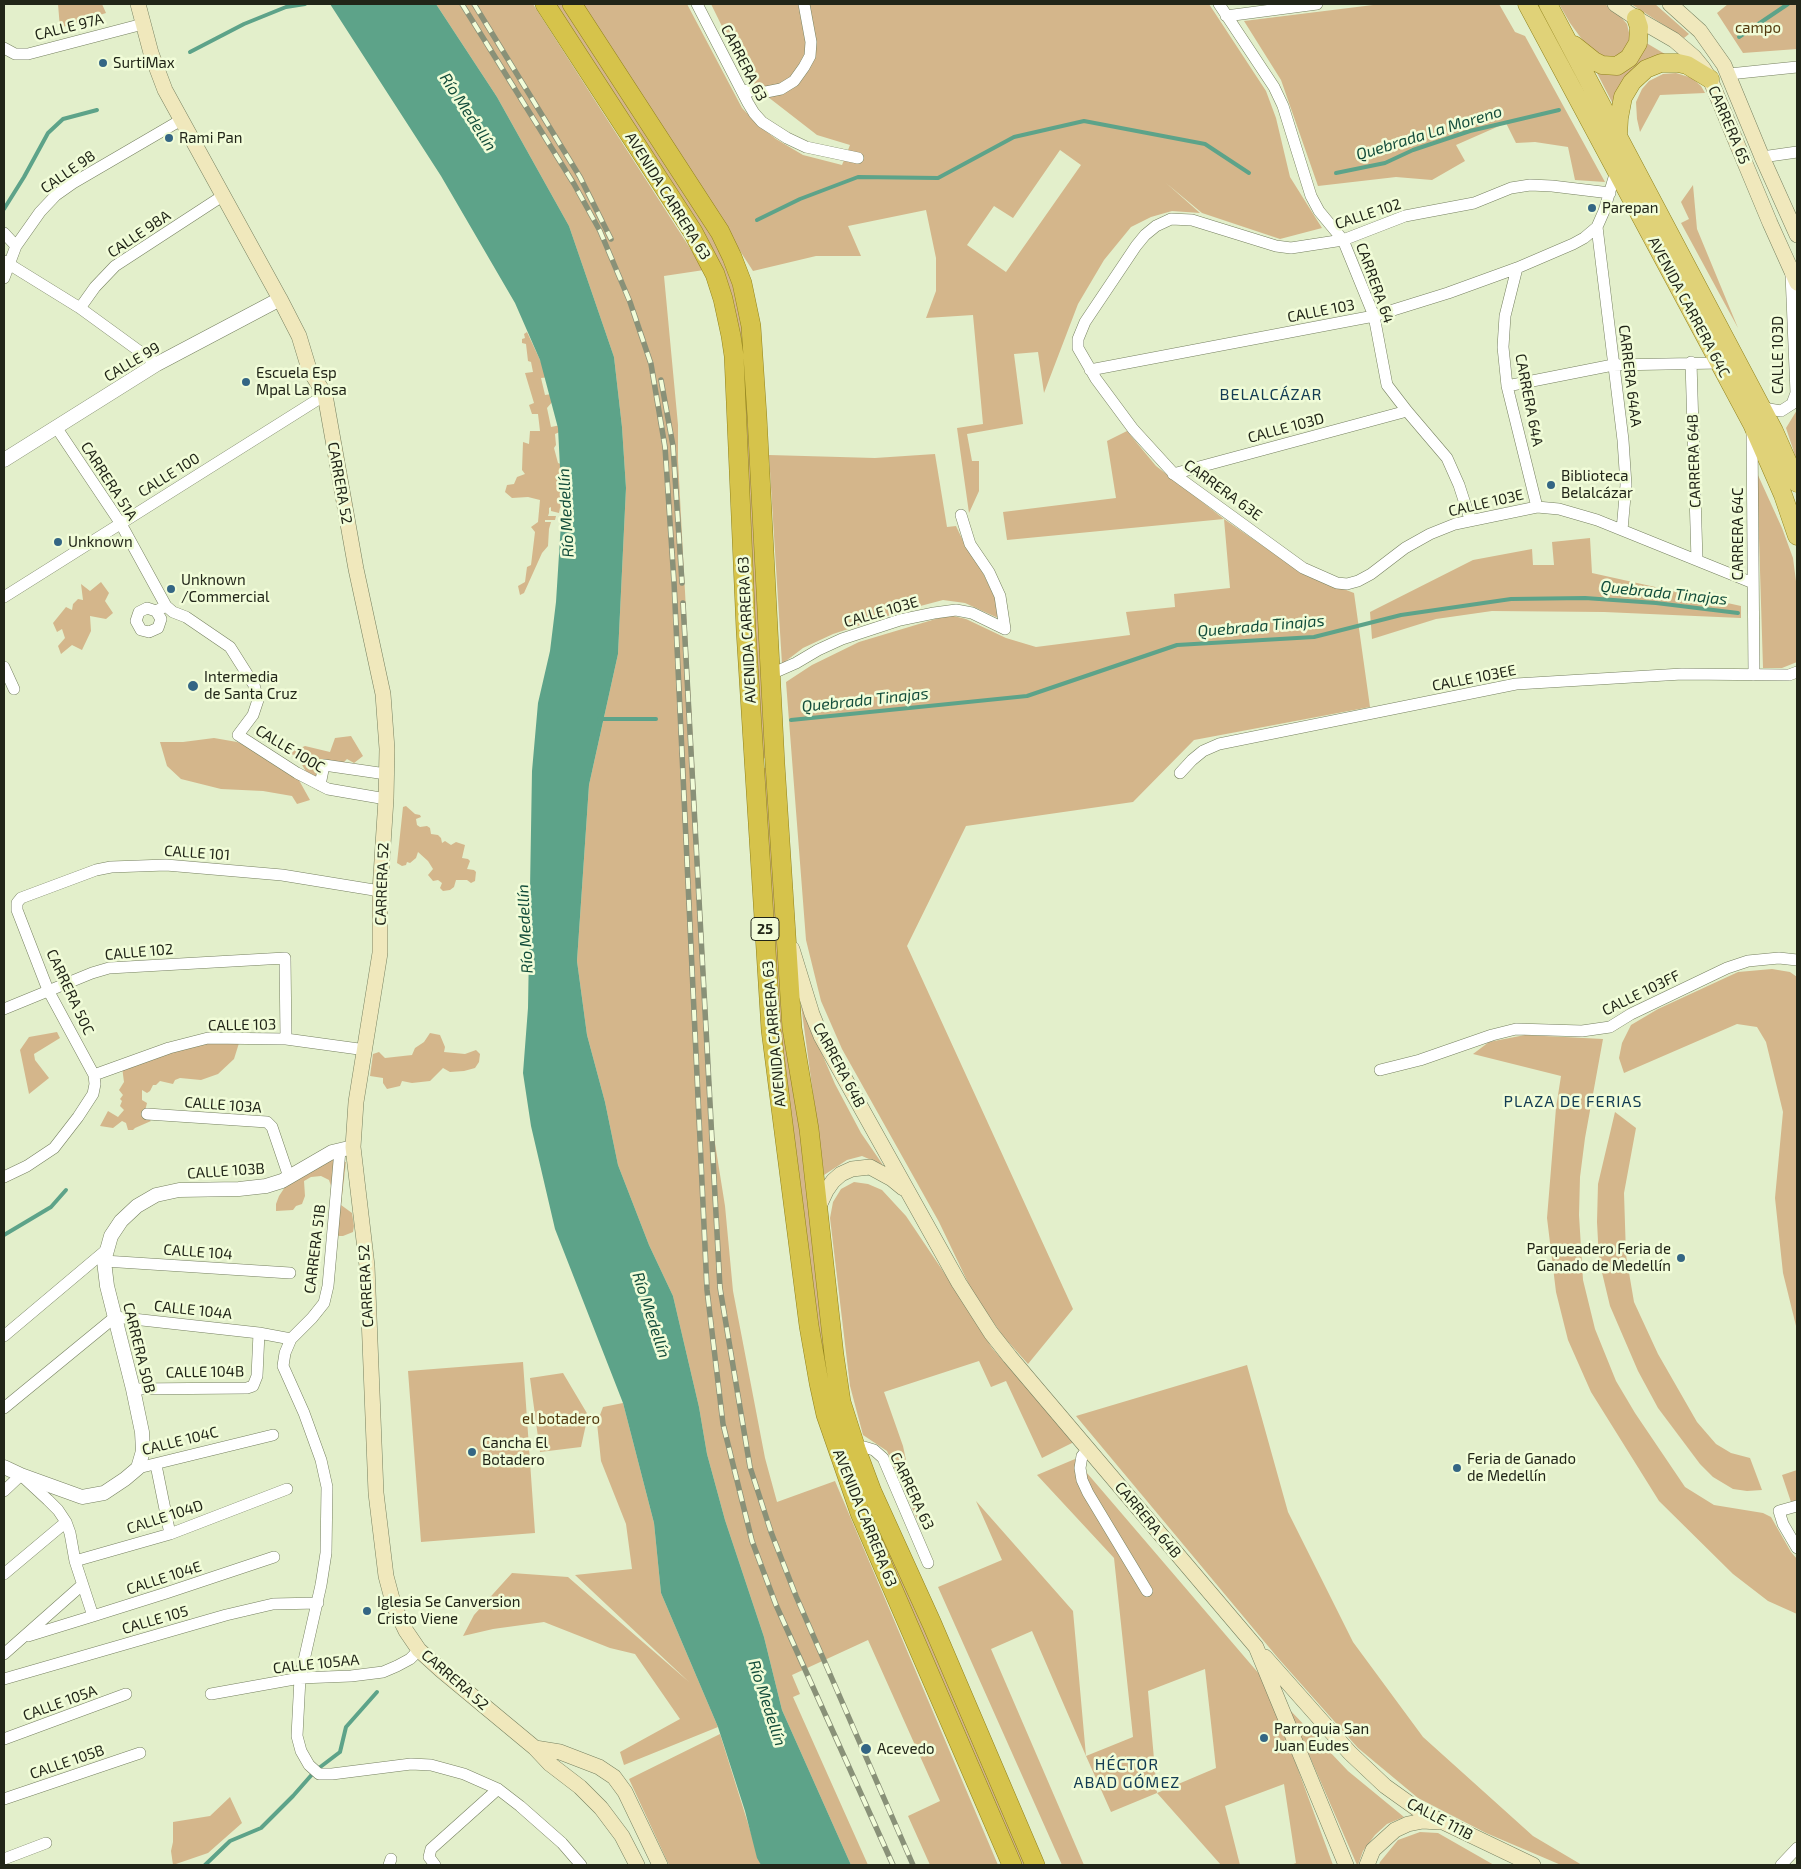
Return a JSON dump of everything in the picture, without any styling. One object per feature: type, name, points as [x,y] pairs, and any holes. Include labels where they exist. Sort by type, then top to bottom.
[{"type":"highway","name":"AVENIDA CARRERA 63","points":[[545,4],[693,232],[715,274],[722,299],[734,356],[746,631],[771,1030],[809,1326],[819,1383],[826,1416],[860,1513],[1012,1865]]},
{"type":"highway","name":"AVENIDA CARRERA 63","points":[[572,4],[720,232],[742,283],[751,326],[754,366],[792,1028],[808,1129],[841,1402],[872,1492],[940,1642],[1035,1865]]},
{"type":"main road","name":"CARRERA 52","points":[[138,4],[161,80],[180,120],[280,299],[298,336],[308,369],[325,395],[354,560],[383,694],[386,799],[380,891],[380,953],[366,1050],[347,1148],[367,1266],[376,1493],[386,1576],[398,1614],[406,1631],[419,1650],[535,1748],[550,1764],[601,1808],[622,1836],[637,1865]]},
{"type":"main road","name":"AVENIDA CARRERA 64C","points":[[1527,4],[1752,424],[1783,495],[1797,536]]},
{"type":"main road","name":"AVENIDA CARRERA 64C","points":[[1548,4],[1760,404],[1797,483]]},
{"type":"main road","name":"CARRERA 65","points":[[1615,4],[1685,48],[1703,68],[1710,79],[1794,277]]},
{"type":"main road","name":"CARRERA 65","points":[[1670,4],[1700,31],[1718,55],[1729,74],[1762,157],[1797,235]]},
{"type":"main road","points":[[1565,35],[1580,51],[1594,61],[1602,65],[1617,66],[1629,58],[1638,43],[1639,27],[1636,18]]},
{"type":"main road","points":[[1618,136],[1623,97],[1632,82],[1646,69],[1661,64],[1678,63],[1687,65],[1710,79]]},
{"type":"main road","name":"CARRERA 64B","points":[[785,926],[803,988],[821,1036],[959,1283],[991,1333],[1256,1647],[1346,1865]]},
{"type":"main road","name":"CARRERA 64B","points":[[818,1208],[833,1181],[841,1174],[861,1168],[870,1168],[892,1178],[911,1197]]},
{"type":"main road","name":"CALLE 111B","points":[[1256,1647],[1330,1732],[1370,1772],[1402,1799],[1420,1811],[1533,1865]]},
{"type":"main road","points":[[535,1748],[560,1752],[599,1767],[614,1777],[625,1792],[660,1865]]},
{"type":"main road","points":[[580,1788],[583,1780],[589,1773],[599,1767]]},
{"type":"main road","points":[[1367,1865],[1373,1850],[1395,1830],[1408,1824],[1422,1821],[1444,1823]]},
{"type":"street","name":"CARRERA 63","points":[[696,4],[754,113],[762,122],[787,138],[806,146],[858,158]]},
{"type":"street","points":[[742,90],[766,92],[781,89],[794,81],[810,56],[810,42],[804,4]]},
{"type":"street","name":"CARRERA 64","points":[[1219,4],[1274,87],[1283,106],[1311,196],[1320,211],[1343,240],[1374,316],[1387,385],[1447,458],[1459,485],[1470,519]]},
{"type":"street","points":[[1226,16],[1317,4]]},
{"type":"street","name":"CALLE 97A","points":[[4,48],[15,54],[28,54],[143,24]]},
{"type":"street","points":[[1729,74],[1797,67]]},
{"type":"street","name":"CALLE 98","points":[[4,278],[6,262],[16,246],[40,212],[56,195],[180,120]]},
{"type":"street","points":[[1762,157],[1797,152]]},
{"type":"street","points":[[1598,227],[1616,171]]},
{"type":"street","name":"CALLE 102","points":[[1078,339],[1085,322],[1136,246],[1156,226],[1171,220],[1192,220],[1276,246],[1304,246],[1343,240],[1405,216],[1474,203],[1510,188],[1552,186],[1610,194]]},
{"type":"street","points":[[1610,194],[1617,189],[1630,197]]},
{"type":"street","name":"CALLE 98A","points":[[80,308],[95,286],[115,266],[224,196]]},
{"type":"street","name":"CALLE 103","points":[[1090,370],[1374,316],[1448,294],[1517,268],[1573,244],[1598,227]]},
{"type":"street","name":"CARRERA 64AA","points":[[1598,227],[1623,440],[1625,476],[1622,530]]},
{"type":"street","points":[[4,233],[16,246]]},
{"type":"street","points":[[6,262],[80,308],[158,364]]},
{"type":"street","name":"CARRERA 64A","points":[[1517,268],[1505,316],[1503,347],[1508,386],[1536,507]]},
{"type":"street","name":"CALLE 103D","points":[[1760,404],[1770,409],[1781,411],[1792,404],[1796,393],[1794,277]]},
{"type":"street","name":"CALLE 99","points":[[4,460],[158,364],[280,299]]},
{"type":"street","name":"CARRERA 63E","points":[[1078,339],[1081,356],[1090,370],[1133,429],[1173,474],[1303,568],[1322,578],[1346,584]]},
{"type":"street","points":[[1508,386],[1614,365],[1691,362],[1719,363]]},
{"type":"street","name":"CARRERA 64B","points":[[1691,362],[1697,560]]},
{"type":"street","name":"CALLE 100","points":[[4,597],[325,395]]},
{"type":"street","name":"CALLE 103D","points":[[1173,474],[1407,411]]},
{"type":"street","name":"CARRERA 64C","points":[[1752,424],[1754,675]]},
{"type":"street","name":"CARRERA 51A","points":[[56,428],[121,524],[161,609],[193,621],[230,647],[254,685],[258,700],[253,715],[238,735]]},
{"type":"street","name":"CALLE 103E","points":[[1346,584],[1358,581],[1371,574],[1405,548],[1430,534],[1470,519],[1536,507],[1559,509],[1578,514],[1753,583]]},
{"type":"street","name":"CALLE 103E","points":[[771,674],[796,664],[818,650],[842,639],[900,620],[934,613],[956,610],[972,613],[1005,629],[1000,596],[989,572],[970,544],[960,515]]},
{"type":"street","points":[[4,667],[14,689]]},
{"type":"street","name":"CALLE 103EE","points":[[1180,773],[1203,751],[1219,744],[1516,684],[1682,674],[1795,675]]},
{"type":"street","name":"CALLE 100C","points":[[238,735],[328,789],[386,799]]},
{"type":"street","points":[[320,785],[324,765],[386,774]]},
{"type":"street","name":"CALLE 101","points":[[17,903],[21,898],[96,870],[166,865],[282,875],[380,891]]},
{"type":"street","name":"CARRERA 50C","points":[[17,903],[17,910],[48,990],[94,1075]]},
{"type":"street","name":"CALLE 102","points":[[4,1009],[48,990],[109,968],[285,958],[286,1039]]},
{"type":"street","name":"CALLE 103FF","points":[[1380,1070],[1420,1060],[1492,1035],[1516,1029],[1565,1031],[1610,1027],[1631,1014],[1727,968],[1748,961],[1779,958],[1797,960]]},
{"type":"street","name":"CALLE 103","points":[[94,1075],[170,1048],[208,1038],[286,1039],[366,1050]]},
{"type":"street","points":[[4,1177],[27,1166],[54,1148],[78,1117],[92,1094],[95,1084],[94,1075]]},
{"type":"street","name":"CALLE 103A","points":[[148,1114],[268,1122],[272,1127],[289,1177]]},
{"type":"street","name":"CALLE 103B","points":[[111,1236],[121,1221],[136,1206],[156,1195],[179,1190],[239,1189],[266,1186],[289,1177],[325,1156],[347,1148]]},
{"type":"street","name":"CARRERA 51B","points":[[290,1339],[312,1318],[324,1303],[347,1148]]},
{"type":"street","name":"CARRERA 50B","points":[[111,1236],[105,1256],[107,1286],[142,1432],[143,1451],[138,1468]]},
{"type":"street","points":[[4,1336],[105,1256]]},
{"type":"street","name":"CALLE 104","points":[[105,1256],[290,1273]]},
{"type":"street","points":[[4,1408],[114,1317]]},
{"type":"street","name":"CALLE 104A","points":[[114,1317],[260,1333],[290,1339]]},
{"type":"street","name":"CALLE 104B","points":[[133,1389],[247,1388],[253,1386],[257,1376],[260,1333]]},
{"type":"street","points":[[290,1339],[283,1366],[316,1446],[327,1487],[326,1553],[318,1603],[300,1678],[297,1736],[301,1751],[308,1765],[319,1774],[411,1764],[431,1765],[464,1774],[498,1789],[542,1824],[581,1865]]},
{"type":"street","name":"CALLE 104C","points":[[4,1467],[82,1497],[104,1493],[138,1468],[272,1435]]},
{"type":"street","name":"CARRERA 63","points":[[856,1449],[874,1450],[883,1458],[928,1563]]},
{"type":"street","points":[[1088,1449],[1082,1456],[1080,1468],[1082,1480],[1092,1501],[1146,1591]]},
{"type":"street","points":[[156,1465],[170,1534]]},
{"type":"street","points":[[4,1491],[21,1475],[58,1510],[66,1522],[70,1534],[82,1586],[93,1616]]},
{"type":"street","name":"CALLE 104D","points":[[75,1561],[170,1534],[287,1489]]},
{"type":"street","points":[[1797,1506],[1779,1511],[1783,1524],[1797,1548]]},
{"type":"street","points":[[4,1574],[66,1522]]},
{"type":"street","name":"CALLE 104E","points":[[23,1637],[166,1593],[274,1557]]},
{"type":"street","points":[[4,1654],[82,1586]]},
{"type":"street","name":"CALLE 105","points":[[4,1679],[226,1615],[273,1604],[318,1603]]},
{"type":"street","name":"CALLE 105AA","points":[[211,1694],[300,1678],[351,1676],[383,1672],[410,1659],[419,1650]]},
{"type":"street","name":"CALLE 105A","points":[[4,1740],[126,1694]]},
{"type":"street","name":"CALLE 105B","points":[[4,1799],[140,1754]]},
{"type":"street","points":[[435,1865],[429,1857],[431,1848],[498,1789]]},
{"type":"street","points":[[4,1859],[46,1843]]},
{"type":"street","points":[[1782,1865],[1797,1848]]},
{"type":"green space","points":[[58,4],[102,4],[106,13],[60,28]]},
{"type":"green space","points":[[436,4],[533,4],[704,270],[664,276],[678,425],[678,460],[714,1137],[725,1206],[733,1291],[765,1458],[777,1502],[835,1481],[998,1865],[930,1865],[908,1816],[940,1801],[868,1640],[792,1675],[800,1694],[793,1697],[868,1865],[851,1865],[782,1710],[764,1637],[725,1520],[707,1454],[699,1407],[673,1296],[649,1245],[618,1165],[605,1102],[587,1035],[577,961],[589,785],[618,654],[626,488],[622,427],[614,357],[569,226],[497,97]]},
{"type":"green space","points":[[550,4],[566,4],[721,251],[743,313],[768,758],[759,759],[734,313]]},
{"type":"green space","points":[[581,4],[687,4],[742,108],[758,125],[776,139],[803,155],[842,165],[850,145],[817,135],[759,90],[741,65],[711,4],[1209,4],[1266,91],[1276,118],[1290,177],[1322,228],[1280,239],[1202,213],[1166,183],[1200,213],[1172,211],[1151,217],[1131,227],[1104,260],[1078,304],[1044,393],[1038,352],[1014,354],[1023,424],[967,434],[972,461],[979,461],[979,491],[969,513],[957,428],[983,424],[973,315],[926,318],[936,291],[936,258],[926,210],[848,226],[861,256],[816,256],[753,271]],"holes":[[[1060,150],[1081,165],[1006,272],[967,245],[994,206],[1013,218]]]},
{"type":"green space","points":[[1381,4],[1499,4],[1515,32],[1525,36],[1605,182],[1575,180],[1568,147],[1535,142],[1516,143],[1506,123],[1456,145],[1465,161],[1432,180],[1396,177],[1318,186],[1281,80],[1244,21]]},
{"type":"green space","points":[[1559,4],[1605,4],[1627,24],[1630,37],[1627,47],[1619,57],[1606,60],[1589,49]]},
{"type":"green space","points":[[1631,4],[1655,4],[1689,34],[1684,38]]},
{"type":"green space","name":"campo","points":[[1728,4],[1797,4],[1797,49],[1743,53],[1717,13]]},
{"type":"green space","points":[[1643,41],[1670,57],[1615,95],[1613,104],[1596,71]]},
{"type":"green space","points":[[1676,73],[1692,78],[1701,86],[1705,93],[1660,95],[1640,132],[1636,102],[1642,89],[1649,81],[1663,74]]},
{"type":"green space","points":[[1693,185],[1697,229],[1738,328],[1681,223],[1689,219],[1681,202]]},
{"type":"green space","points":[[527,332],[550,377],[541,378],[545,395],[552,394],[553,401],[547,408],[551,427],[561,425],[562,431],[555,434],[556,445],[554,448],[558,463],[564,465],[569,498],[560,508],[559,513],[551,511],[551,507],[549,508],[548,516],[556,516],[555,520],[545,520],[545,522],[551,522],[548,546],[542,553],[524,593],[520,595],[518,586],[525,582],[527,567],[531,565],[535,532],[531,527],[538,522],[540,500],[528,497],[512,498],[505,492],[507,485],[514,484],[517,477],[525,474],[522,470],[523,442],[529,444],[530,431],[540,431],[538,414],[532,414],[529,405],[534,403],[525,373],[533,372],[531,362],[528,361],[526,344],[522,343],[522,339],[525,338],[524,334]]},
{"type":"green space","points":[[1797,410],[1797,461],[1786,428]]},
{"type":"green space","points":[[1127,431],[1156,466],[1224,519],[1007,540],[1003,512],[1116,498],[1107,441]]},
{"type":"green space","points":[[935,454],[947,527],[956,526],[967,549],[981,569],[996,600],[998,618],[965,603],[943,600],[833,634],[803,648],[782,664],[769,455],[875,458]]},
{"type":"green space","points":[[1757,473],[1782,528],[1793,558],[1797,589],[1797,662],[1782,668],[1763,668]]},
{"type":"green space","points":[[1224,519],[1302,573],[1354,593],[1370,707],[1194,740],[1133,802],[966,826],[907,946],[1073,1309],[1028,1364],[1003,1336],[973,1293],[939,1222],[842,1049],[821,1001],[806,940],[786,682],[812,665],[859,642],[949,615],[966,619],[1006,638],[1036,647],[1130,635],[1126,612],[1175,607],[1174,594],[1230,588]]},
{"type":"green space","points":[[1590,538],[1592,573],[1741,606],[1741,618],[1604,612],[1492,611],[1436,619],[1372,639],[1370,612],[1473,560],[1532,549],[1533,565],[1554,565],[1552,542]]},
{"type":"green space","points":[[101,582],[109,593],[105,601],[113,613],[106,619],[90,616],[91,631],[82,650],[72,645],[61,654],[58,646],[65,638],[62,629],[57,632],[53,623],[66,607],[72,610],[73,604],[78,599],[83,600],[81,584],[90,591]]},
{"type":"green space","points":[[351,736],[363,756],[354,763],[347,759],[337,769],[322,768],[328,789],[310,778],[296,755],[287,754],[305,746],[330,752],[335,738]]},
{"type":"green space","points":[[214,738],[237,742],[290,764],[310,800],[297,804],[292,796],[263,791],[221,789],[181,779],[167,766],[160,742],[183,742]]},
{"type":"green space","points":[[760,768],[769,768],[808,1175],[829,1361],[1028,1865],[1019,1865],[850,1468],[822,1372],[780,1040]]},
{"type":"green space","points":[[406,806],[415,814],[420,815],[421,817],[416,819],[417,825],[430,828],[431,834],[438,835],[442,843],[445,841],[451,845],[456,842],[465,845],[462,858],[470,861],[467,869],[476,872],[475,881],[471,883],[467,880],[456,880],[454,887],[443,891],[440,888],[442,883],[438,880],[433,881],[428,875],[433,869],[428,861],[418,852],[416,858],[410,863],[407,862],[406,865],[402,866],[397,863],[403,807]]},
{"type":"green space","points":[[1772,969],[1790,972],[1797,977],[1797,1330],[1783,1273],[1775,1198],[1783,1112],[1766,1042],[1757,1027],[1737,1024],[1624,1073],[1619,1058],[1622,1043],[1631,1025],[1658,1009],[1738,972]]},
{"type":"green space","points":[[801,1005],[835,1084],[861,1133],[883,1165],[862,1156],[847,1160],[824,1175]]},
{"type":"green space","points":[[57,1032],[60,1038],[34,1054],[35,1060],[49,1078],[29,1094],[20,1050],[29,1037]]},
{"type":"green space","points":[[430,1033],[440,1035],[445,1047],[444,1052],[465,1054],[476,1050],[480,1054],[479,1062],[475,1068],[450,1072],[443,1068],[430,1081],[412,1083],[402,1081],[400,1086],[387,1089],[383,1083],[383,1078],[370,1076],[373,1054],[379,1052],[385,1058],[412,1055],[415,1048],[424,1042]]},
{"type":"green space","points":[[211,1035],[239,1043],[234,1059],[218,1074],[201,1080],[180,1078],[175,1080],[173,1084],[160,1081],[153,1085],[147,1093],[142,1090],[142,1100],[147,1103],[144,1115],[151,1121],[133,1130],[128,1130],[126,1123],[122,1121],[113,1128],[100,1126],[108,1111],[118,1117],[124,1110],[120,1106],[122,1101],[120,1099],[123,1095],[119,1090],[124,1082],[122,1067]]},
{"type":"green space","points":[[1525,1035],[1603,1039],[1580,1177],[1579,1215],[1583,1280],[1595,1329],[1616,1381],[1635,1413],[1685,1487],[1714,1505],[1763,1513],[1771,1517],[1797,1559],[1797,1614],[1768,1601],[1733,1574],[1659,1501],[1591,1392],[1568,1340],[1556,1292],[1547,1218],[1556,1108],[1561,1076],[1473,1054],[1489,1042]]},
{"type":"green space","points":[[1615,1112],[1636,1128],[1624,1193],[1626,1255],[1634,1302],[1658,1354],[1697,1422],[1716,1444],[1731,1453],[1750,1458],[1762,1490],[1747,1491],[1733,1489],[1713,1477],[1700,1464],[1658,1408],[1638,1371],[1610,1306],[1599,1260],[1597,1222],[1598,1184]]},
{"type":"green space","points":[[330,1159],[346,1162],[341,1205],[352,1213],[354,1226],[353,1232],[343,1236],[339,1236],[329,1227],[331,1186],[329,1180],[321,1176],[311,1177],[304,1181],[305,1196],[302,1204],[296,1206],[293,1210],[276,1211],[279,1196],[287,1184]]},
{"type":"green space","points":[[854,1182],[868,1184],[882,1190],[906,1216],[992,1348],[1074,1442],[1042,1458],[1006,1381],[991,1387],[979,1361],[884,1392],[903,1446],[920,1526],[887,1451],[863,1435],[850,1386],[830,1218],[833,1202],[841,1189]]},
{"type":"green space","name":"Cancha El Botadero","points":[[523,1362],[535,1533],[421,1542],[408,1371]]},
{"type":"green space","points":[[1247,1365],[1288,1512],[1353,1642],[1423,1737],[1533,1836],[1582,1865],[1561,1865],[1486,1833],[1418,1798],[1358,1748],[1278,1658],[1076,1416]]},
{"type":"green space","name":"el botadero","points":[[563,1373],[588,1415],[581,1447],[540,1452],[530,1378]]},
{"type":"green space","points":[[623,1403],[654,1523],[661,1593],[718,1727],[624,1765],[620,1752],[680,1719],[635,1654],[610,1648],[544,1622],[493,1629],[463,1636],[474,1615],[512,1573],[568,1577],[689,1682],[575,1575],[632,1569],[626,1524],[601,1461],[597,1423],[603,1407]]},
{"type":"green space","points":[[1075,1459],[1266,1682],[1333,1865],[1291,1865],[1296,1863],[1284,1784],[1225,1806],[1240,1865],[1221,1865],[1157,1793],[1111,1812],[1086,1756],[1133,1737],[1114,1558],[1037,1475]],"holes":[[[1205,1669],[1216,1768],[1157,1793],[1148,1691]]]},
{"type":"green space","points":[[1797,1470],[1797,1500],[1791,1502],[1782,1475]]},
{"type":"green space","points":[[976,1501],[1073,1611],[1086,1756],[1032,1631],[991,1649],[1084,1865],[1062,1865],[938,1587],[1002,1560]]},
{"type":"green space","points":[[1289,1709],[1348,1771],[1404,1817],[1387,1824],[1375,1835],[1363,1851],[1358,1865],[1357,1865]]},
{"type":"green space","points":[[720,1734],[761,1865],[669,1865],[629,1779]]},
{"type":"green space","points":[[230,1797],[242,1823],[208,1853],[173,1865],[171,1851],[173,1822],[210,1816]]},
{"type":"green space","points":[[1420,1832],[1438,1833],[1494,1865],[1379,1865],[1398,1840]]},
{"type":"water","name":"Río Medellín","points":[[330,4],[436,4],[497,97],[569,226],[614,357],[622,427],[626,488],[618,654],[589,785],[577,961],[587,1035],[605,1102],[618,1165],[649,1245],[673,1296],[699,1407],[707,1454],[725,1520],[764,1637],[782,1710],[851,1865],[761,1865],[757,1858],[745,1811],[718,1727],[661,1593],[654,1523],[623,1403],[555,1229],[531,1126],[523,1073],[528,1008],[532,771],[538,703],[550,651],[556,602],[562,507],[558,428],[540,360],[515,303],[441,176]]},
{"type":"waterway","points":[[190,52],[244,24],[286,7],[305,4]]},
{"type":"waterway","name":"Quebrada La Moreno","points":[[1739,37],[1788,4]]},
{"type":"waterway","points":[[4,209],[48,133],[63,119],[97,110]]},
{"type":"waterway","name":"Quebrada La Moreno","points":[[1336,173],[1385,163],[1413,150],[1470,131],[1559,110]]},
{"type":"waterway","name":"Quebrada La Moreno","points":[[757,220],[800,199],[858,177],[938,178],[1014,137],[1084,121],[1205,144],[1249,173]]},
{"type":"waterway","name":"Quebrada Tinajas","points":[[791,720],[1027,696],[1177,645],[1314,637],[1401,615],[1511,599],[1585,598],[1656,603],[1738,613]]},
{"type":"waterway","name":"Quebrada Tinajas","points":[[599,719],[656,719]]},
{"type":"waterway","points":[[4,1235],[51,1207],[66,1190]]},
{"type":"waterway","points":[[205,1865],[230,1841],[261,1828],[315,1771],[340,1752],[346,1727],[377,1692]]},
{"type":"railway","points":[[462,4],[574,184],[600,231],[630,302],[651,364],[665,447],[674,582],[707,1290],[723,1424],[752,1541],[776,1605],[893,1865]]},
{"type":"railway","points":[[474,4],[580,177],[611,239]]},
{"type":"railway","points":[[661,380],[673,446],[682,583]]},
{"type":"railway","points":[[683,603],[720,1288],[750,1467],[771,1532],[796,1596],[913,1865]]},
{"type":"place","name":"SurtiMax","points":[[103,63]]},
{"type":"place","name":"Rami Pan","points":[[169,138]]},
{"type":"place","name":"Parepan","points":[[1592,208]]},
{"type":"place","name":"Escuela Esp Mpal La Rosa","points":[[246,382]]},
{"type":"place","name":"Biblioteca Belalcázar","points":[[1551,485]]},
{"type":"place","name":"Unknown","points":[[58,542]]},
{"type":"place","name":"Unknown /Commercial","points":[[171,589]]},
{"type":"place","name":"Intermedia de Santa Cruz","points":[[193,686]]},
{"type":"place","name":"Parqueadero Feria de Ganado de Medellín","points":[[1681,1258]]},
{"type":"place","name":"Cancha El Botadero","points":[[472,1452]]},
{"type":"place","name":"Feria de Ganado de Medellín","points":[[1457,1468]]},
{"type":"place","name":"Iglesia Se Canversion Cristo Viene","points":[[367,1611]]},
{"type":"place","name":"Parroquia San Juan Eudes","points":[[1264,1738]]},
{"type":"place","name":"Acevedo","points":[[866,1749]]},
{"type":"district","name":"BELALCÁZAR","points":[[1271,395]]},
{"type":"district","name":"PLAZA DE FERIAS","points":[[1573,1102]]},
{"type":"district","name":"HÉCTOR ABAD GÓMEZ","points":[[1127,1774]]}]
